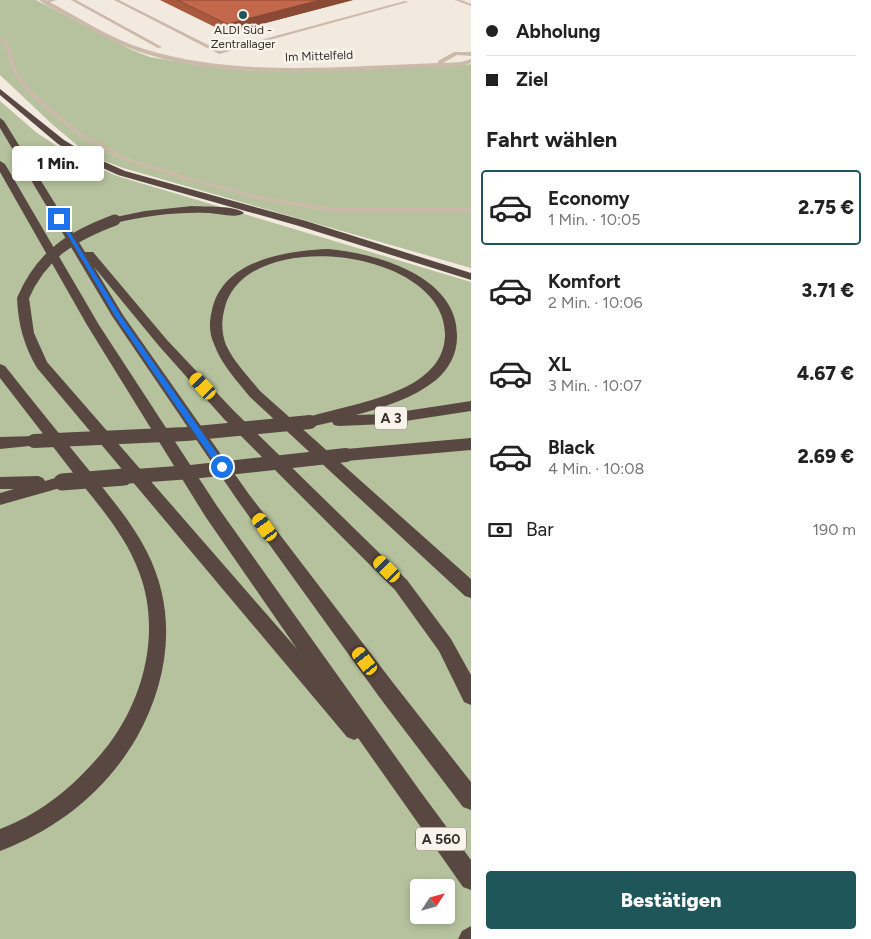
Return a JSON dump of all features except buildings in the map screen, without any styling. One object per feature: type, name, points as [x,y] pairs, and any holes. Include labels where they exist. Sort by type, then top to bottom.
[{"type":"highway","points":[[0,91],[39,127],[62,144],[103,165],[156,183],[307,225],[471,277]]},
{"type":"highway","points":[[0,121],[118,316],[243,497],[387,691],[471,799]]},
{"type":"highway","name":"A 560","points":[[0,164],[93,325],[211,511],[412,799],[471,879]]},
{"type":"highway","points":[[307,225],[233,212],[199,210],[164,211],[114,220],[77,236],[55,251],[31,278],[22,298],[27,332],[42,364],[412,799]]},
{"type":"highway","points":[[59,219],[163,343],[229,415],[396,580],[415,602],[446,645],[471,695]]},
{"type":"highway","points":[[310,422],[380,403],[398,396],[432,376],[444,363],[450,347],[452,329],[448,314],[436,296],[416,280],[394,267],[373,259],[321,252],[298,254],[262,264],[246,272],[231,284],[221,296],[216,312],[216,330],[222,348],[237,372],[255,394],[471,590]]},
{"type":"highway","points":[[0,369],[110,508],[132,541],[148,571],[157,610],[159,649],[150,691],[129,734],[98,775],[57,811],[0,840]]},
{"type":"highway","name":"A 3","points":[[0,443],[186,434],[310,422],[386,419],[471,406]]},
{"type":"highway","name":"A 3","points":[[0,483],[62,482],[191,472],[471,444]]},
{"type":"highway","points":[[0,499],[62,482]]},
{"type":"street","name":"Im Mittelfeld","points":[[44,1],[134,47],[154,54],[212,63],[280,69],[461,64],[471,61]]},
{"type":"street","name":"Im Mittelfeld","points":[[431,64],[444,61],[456,53],[471,54]]},
{"type":"lane","points":[[44,1],[55,0]]},
{"type":"lane","points":[[73,0],[160,47]]},
{"type":"lane","points":[[116,0],[219,53]]},
{"type":"lane","points":[[457,0],[471,5]]},
{"type":"lane","points":[[212,63],[219,53],[406,2]]},
{"type":"lane","points":[[0,40],[6,42],[15,72],[20,81],[41,102],[81,135],[124,158],[192,180],[264,199],[332,210],[471,210]]},
{"type":"green space","points":[[0,0],[36,0],[132,50],[150,57],[185,63],[251,71],[457,66],[471,64],[471,268],[123,168],[89,155],[53,125],[0,75]]},
{"type":"green space","points":[[0,101],[37,133],[74,157],[117,176],[471,282],[471,939],[0,939]]},
{"type":"place","name":"ALDI Süd - Zentrallager","points":[[243,15]]},
{"type":"route","points":[[59,219],[118,316],[222,467]]}]
